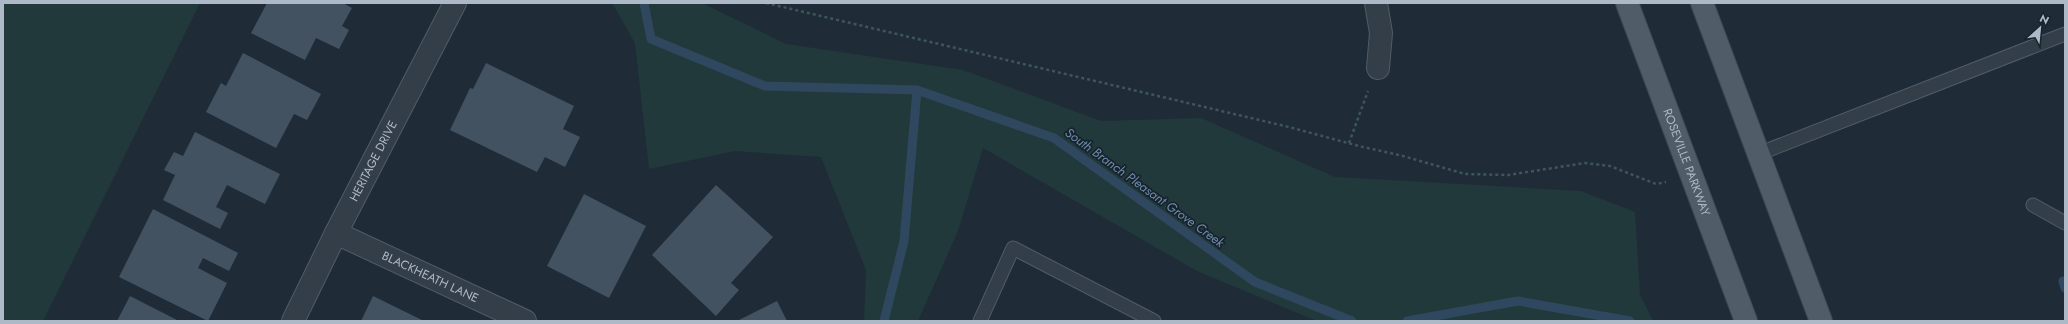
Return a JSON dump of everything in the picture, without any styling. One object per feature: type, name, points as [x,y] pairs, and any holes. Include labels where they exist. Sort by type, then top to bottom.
[{"type":"main road","name":"ROSEVILLE PARKWAY","points":[[1627,3],[1746,321]]},
{"type":"main road","points":[[1702,3],[1821,321]]},
{"type":"street","name":"HERITAGE DRIVE","points":[[293,321],[336,233],[455,3]]},
{"type":"street","points":[[1376,3],[1381,33],[1378,68]]},
{"type":"street","name":"BLACKHEATH LANE","points":[[336,233],[525,321]]},
{"type":"lane","points":[[1758,154],[2065,34]]},
{"type":"lane","points":[[2033,205],[2065,223]]},
{"type":"lane","points":[[980,321],[1013,248],[1154,321]]},
{"type":"path","points":[[766,3],[1289,127],[1403,156],[1465,174],[1508,175],[1585,163],[1610,166],[1656,184],[1692,178]]},
{"type":"path","points":[[1349,143],[1361,108],[1378,68]]},
{"type":"green space","points":[[3,3],[200,3],[43,321],[3,321]]},
{"type":"green space","points":[[612,3],[702,3],[786,44],[963,70],[1101,121],[1201,118],[1335,177],[1581,191],[1635,212],[1640,295],[1653,321],[1317,321],[1197,271],[983,148],[958,231],[918,321],[864,321],[866,270],[821,157],[735,151],[649,169],[635,43]]},
{"type":"building","points":[[267,3],[343,3],[352,8],[342,26],[349,30],[339,49],[316,38],[305,60],[251,33]]},
{"type":"building","points":[[243,53],[321,94],[307,120],[294,114],[276,148],[206,112],[221,83],[226,86]]},
{"type":"building","points":[[486,63],[574,106],[563,129],[580,137],[565,167],[545,157],[537,172],[450,130],[470,88],[473,89]]},
{"type":"building","points":[[195,132],[280,174],[265,204],[227,185],[216,207],[228,213],[220,229],[163,200],[175,175],[164,170],[174,152],[183,156]]},
{"type":"building","points":[[716,185],[773,237],[731,283],[739,290],[716,316],[652,255]]},
{"type":"building","points":[[584,194],[646,226],[609,298],[547,266]]},
{"type":"building","points":[[153,209],[238,253],[229,271],[203,258],[198,268],[227,283],[208,321],[119,277]]},
{"type":"building","points":[[130,296],[179,321],[117,321]]},
{"type":"building","points":[[373,296],[424,321],[361,321]]},
{"type":"building","points":[[777,301],[787,321],[737,321]]},
{"type":"waterway","name":"South Branch Pleasant Grove Creek","points":[[644,3],[651,39],[765,86],[917,90],[1054,138],[1255,282],[1352,321]]},
{"type":"waterway","points":[[884,321],[904,241],[917,90]]},
{"type":"waterway","points":[[2063,281],[2065,288]]},
{"type":"waterway","name":"South Branch Pleasant Grove Creek","points":[[1407,321],[1518,301],[1630,321]]}]
